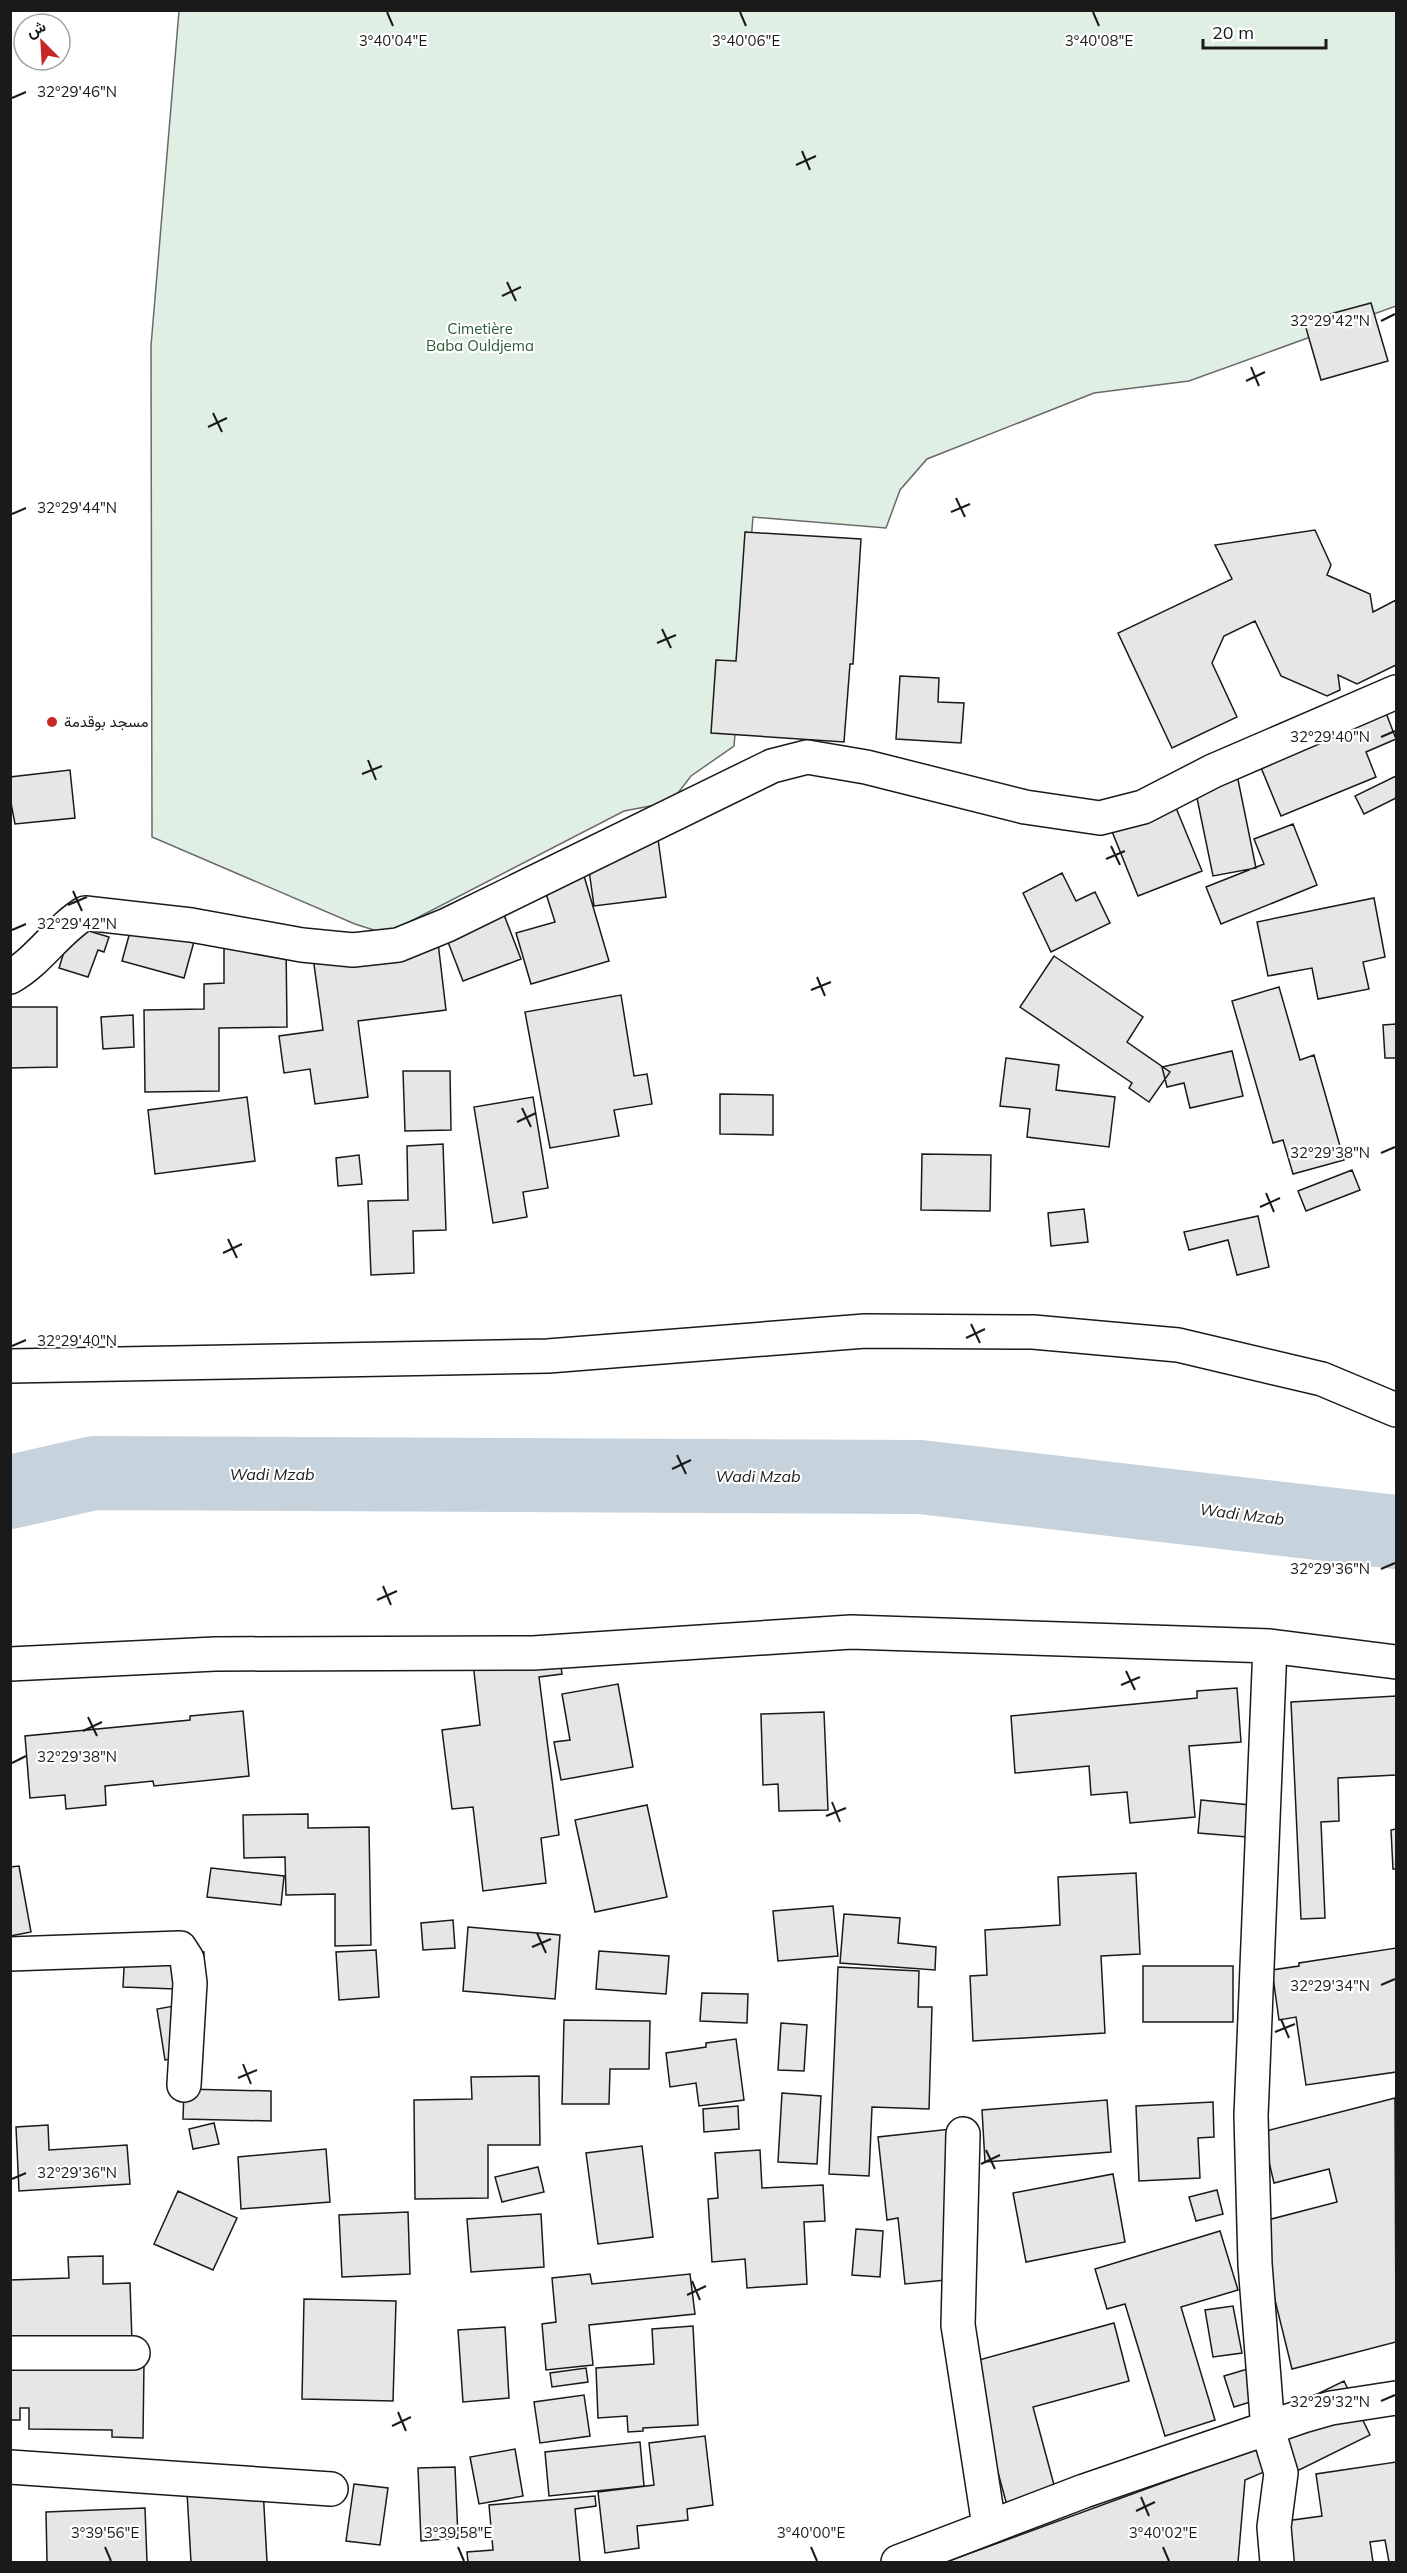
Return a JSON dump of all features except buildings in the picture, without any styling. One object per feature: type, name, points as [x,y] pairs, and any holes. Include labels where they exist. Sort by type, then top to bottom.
[{"type":"street","points":[[10,977],[20,972],[60,932],[85,913],[191,926],[323,947],[354,950],[398,945],[478,910],[772,766],[807,757],[866,767],[1025,807],[1100,818],[1143,807],[1213,771],[1396,692]]},
{"type":"street","points":[[10,1366],[548,1356],[865,1331],[1033,1332],[1178,1345],[1322,1379],[1396,1410]]},
{"type":"street","points":[[10,1664],[214,1654],[533,1653],[851,1632],[1270,1646],[1396,1662]]},
{"type":"street","points":[[1270,1646],[1251,2116],[1255,2264],[1268,2430],[1281,2473],[1274,2528],[1276,2562]]},
{"type":"street","points":[[10,1953],[180,1948],[188,1959],[189,1983],[184,2085]]},
{"type":"street","points":[[963,2134],[958,2325],[989,2526]]},
{"type":"street","points":[[10,2353],[133,2353]]},
{"type":"street","points":[[898,2562],[1084,2491],[1331,2408],[1396,2398]]},
{"type":"street","points":[[10,2468],[331,2489]]},
{"type":"green space","name":"Cimetière Baba Ouldjema","points":[[179,11],[1396,11],[1396,306],[1189,381],[1094,393],[927,459],[900,490],[886,528],[753,517],[734,746],[691,776],[671,802],[624,811],[386,934],[355,924],[152,837],[151,346]]},
{"type":"waterway","name":"Wadi Mzab","points":[[10,1492],[94,1473],[920,1477],[1396,1532]]},
{"type":"place","name":"مسجد بوقدمة","points":[[52,722]]}]
